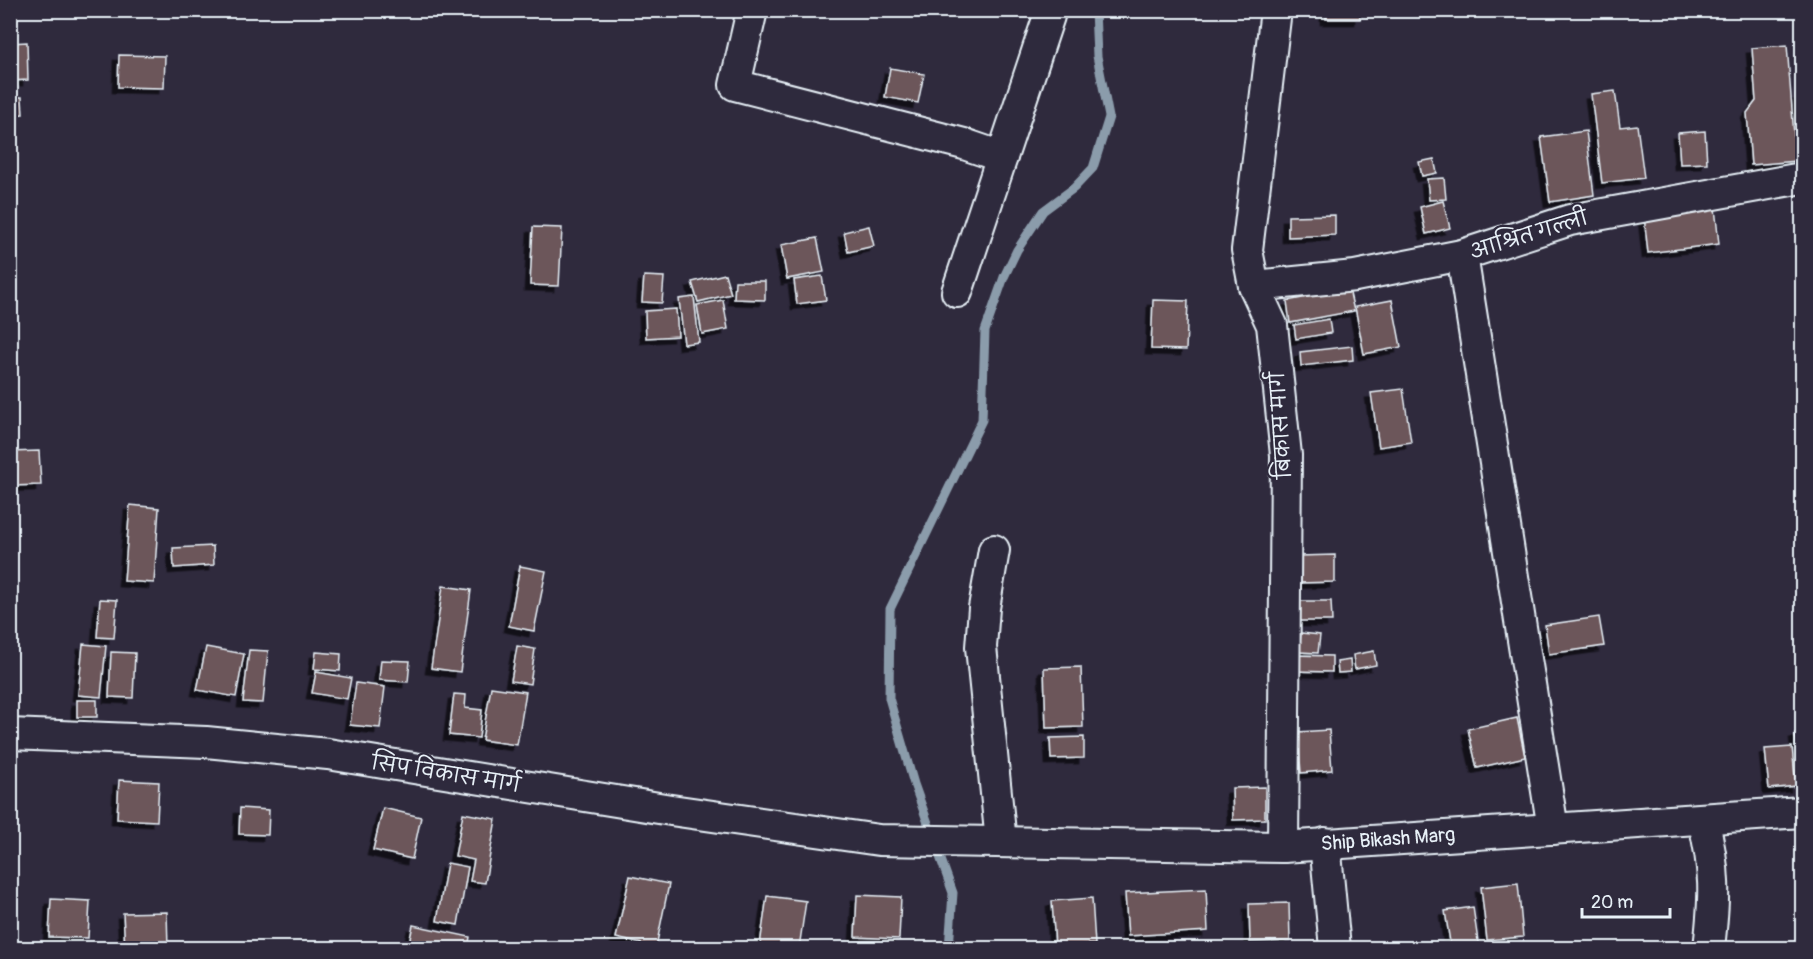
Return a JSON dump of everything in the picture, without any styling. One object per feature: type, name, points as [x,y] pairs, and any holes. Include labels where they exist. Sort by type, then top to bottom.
[{"type":"street","points":[[752,10],[735,85],[964,144],[1002,157]]},
{"type":"street","points":[[957,292],[1049,16],[1047,10]]},
{"type":"street","name":"बिकास मार्ग","points":[[1276,10],[1247,250],[1254,286],[1272,325],[1286,455],[1283,847]]},
{"type":"street","name":"आश्रित गल्ली","points":[[1254,286],[1355,276],[1462,255],[1570,220],[1803,178]]},
{"type":"street","points":[[1462,255],[1554,829]]},
{"type":"street","points":[[987,841],[981,647],[984,608],[994,550]]},
{"type":"street","name":"सिप विकास मार्ग","points":[[10,735],[206,742],[328,754],[671,810],[879,840],[987,841]]},
{"type":"street","name":"Ship Bikash Marg","points":[[987,841],[1283,847],[1803,812]]},
{"type":"street","points":[[1703,819],[1713,858],[1716,890],[1709,948]]},
{"type":"street","points":[[1325,843],[1335,948]]},
{"type":"building","points":[[1326,10],[1360,10],[1360,19],[1326,19]]},
{"type":"building","points":[[27,42],[28,80],[10,81],[10,43]]},
{"type":"building","points":[[1787,45],[1796,161],[1751,165],[1747,113],[1756,101],[1752,48]]},
{"type":"building","points":[[119,55],[165,56],[164,88],[118,87]]},
{"type":"building","points":[[890,68],[924,74],[918,103],[885,97]]},
{"type":"building","points":[[1615,91],[1620,127],[1637,125],[1644,178],[1602,183],[1591,94]]},
{"type":"building","points":[[1796,95],[1802,95],[1802,154],[1800,154]]},
{"type":"building","points":[[10,97],[22,97],[23,114],[10,115]]},
{"type":"building","points":[[1586,131],[1594,195],[1550,202],[1541,137]]},
{"type":"building","points":[[1705,131],[1707,163],[1680,164],[1678,133]]},
{"type":"building","points":[[1434,159],[1437,173],[1422,176],[1419,162]]},
{"type":"building","points":[[1444,178],[1446,199],[1429,200],[1427,179]]},
{"type":"building","points":[[1443,201],[1450,228],[1426,234],[1420,207]]},
{"type":"building","points":[[1715,208],[1719,244],[1648,253],[1644,216]]},
{"type":"building","points":[[1335,215],[1335,235],[1288,237],[1288,216]]},
{"type":"building","points":[[869,226],[874,246],[848,252],[844,232]]},
{"type":"building","points":[[533,227],[562,228],[559,286],[530,285]]},
{"type":"building","points":[[817,238],[824,272],[787,279],[781,245]]},
{"type":"building","points":[[725,274],[731,294],[698,302],[692,282]]},
{"type":"building","points":[[644,276],[664,277],[662,303],[642,302]]},
{"type":"building","points":[[822,276],[826,300],[797,304],[794,280]]},
{"type":"building","points":[[735,281],[765,281],[765,300],[734,299]]},
{"type":"building","points":[[1349,289],[1354,311],[1290,323],[1287,301]]},
{"type":"building","points":[[694,297],[699,342],[684,344],[679,299]]},
{"type":"building","points":[[723,300],[728,329],[702,334],[697,305]]},
{"type":"building","points":[[1153,300],[1188,301],[1186,350],[1151,349]]},
{"type":"building","points":[[1392,300],[1401,347],[1364,354],[1355,307]]},
{"type":"building","points":[[676,309],[678,336],[646,338],[645,311]]},
{"type":"building","points":[[1329,319],[1331,333],[1296,339],[1294,325]]},
{"type":"building","points":[[1352,346],[1353,360],[1301,366],[1300,352]]},
{"type":"building","points":[[1403,389],[1411,442],[1379,447],[1371,393]]},
{"type":"building","points":[[39,451],[41,485],[10,486],[10,452]]},
{"type":"building","points":[[130,505],[159,508],[154,583],[124,581]]},
{"type":"building","points":[[213,546],[214,565],[174,568],[173,548]]},
{"type":"building","points":[[1335,555],[1335,582],[1299,583],[1299,556]]},
{"type":"building","points":[[520,566],[546,571],[534,631],[509,626]]},
{"type":"building","points":[[443,586],[471,590],[460,672],[431,668]]},
{"type":"building","points":[[100,599],[117,600],[114,638],[97,637]]},
{"type":"building","points":[[1293,601],[1331,601],[1332,621],[1293,621]]},
{"type":"building","points":[[1599,617],[1604,646],[1549,654],[1545,625]]},
{"type":"building","points":[[1301,633],[1320,635],[1318,653],[1299,652]]},
{"type":"building","points":[[83,644],[106,646],[101,697],[78,695]]},
{"type":"building","points":[[517,646],[535,649],[530,684],[511,681]]},
{"type":"building","points":[[206,647],[244,654],[236,697],[197,690]]},
{"type":"building","points":[[249,650],[268,651],[263,703],[243,702]]},
{"type":"building","points":[[1374,651],[1376,665],[1355,669],[1353,655]]},
{"type":"building","points":[[111,652],[135,653],[133,698],[109,697]]},
{"type":"building","points":[[316,652],[341,654],[340,671],[314,669]]},
{"type":"building","points":[[1292,655],[1332,656],[1332,672],[1292,671]]},
{"type":"building","points":[[381,660],[410,661],[408,682],[379,680]]},
{"type":"building","points":[[1350,660],[1351,672],[1338,673],[1337,662]]},
{"type":"building","points":[[1081,667],[1083,727],[1046,728],[1044,668]]},
{"type":"building","points":[[316,672],[351,678],[347,699],[312,693]]},
{"type":"building","points":[[356,683],[385,687],[380,728],[350,725]]},
{"type":"building","points":[[491,687],[526,692],[517,745],[482,740]]},
{"type":"building","points":[[454,694],[466,695],[465,708],[482,710],[479,738],[449,735]]},
{"type":"building","points":[[77,700],[97,700],[97,717],[77,717]]},
{"type":"building","points":[[1517,718],[1525,757],[1477,768],[1468,729]]},
{"type":"building","points":[[1329,730],[1332,770],[1301,773],[1298,732]]},
{"type":"building","points":[[1802,732],[1802,782],[1801,782],[1795,733]]},
{"type":"building","points":[[1084,737],[1084,758],[1051,759],[1050,738]]},
{"type":"building","points":[[1792,747],[1796,786],[1769,789],[1765,749]]},
{"type":"building","points":[[119,780],[159,782],[157,821],[117,819]]},
{"type":"building","points":[[1265,787],[1265,819],[1233,820],[1232,788]]},
{"type":"building","points":[[240,808],[269,810],[268,835],[239,834]]},
{"type":"building","points":[[383,808],[421,817],[412,859],[373,850]]},
{"type":"building","points":[[463,813],[496,819],[485,883],[470,881],[474,860],[455,856]]},
{"type":"building","points":[[447,863],[468,867],[458,925],[437,921]]},
{"type":"building","points":[[630,876],[669,884],[656,947],[616,938]]},
{"type":"building","points":[[1518,883],[1523,937],[1487,940],[1481,887]]},
{"type":"building","points":[[1206,889],[1208,931],[1128,936],[1125,893]]},
{"type":"building","points":[[857,895],[901,897],[899,939],[855,937]]},
{"type":"building","points":[[767,896],[806,901],[799,948],[760,945]]},
{"type":"building","points":[[1092,898],[1095,944],[1055,946],[1052,901]]},
{"type":"building","points":[[51,899],[90,901],[88,938],[49,937]]},
{"type":"building","points":[[1289,903],[1290,941],[1250,942],[1249,904]]},
{"type":"building","points":[[1473,907],[1479,948],[1451,948],[1445,911]]},
{"type":"building","points":[[167,912],[168,948],[125,948],[123,913]]},
{"type":"building","points":[[413,925],[470,937],[468,948],[408,948]]},
{"type":"waterway","points":[[949,948],[953,893],[914,784],[889,698],[890,609],[982,420],[985,331],[1004,277],[1017,250],[1043,211],[1074,188],[1093,168],[1109,117],[1097,56],[1095,10]]}]
